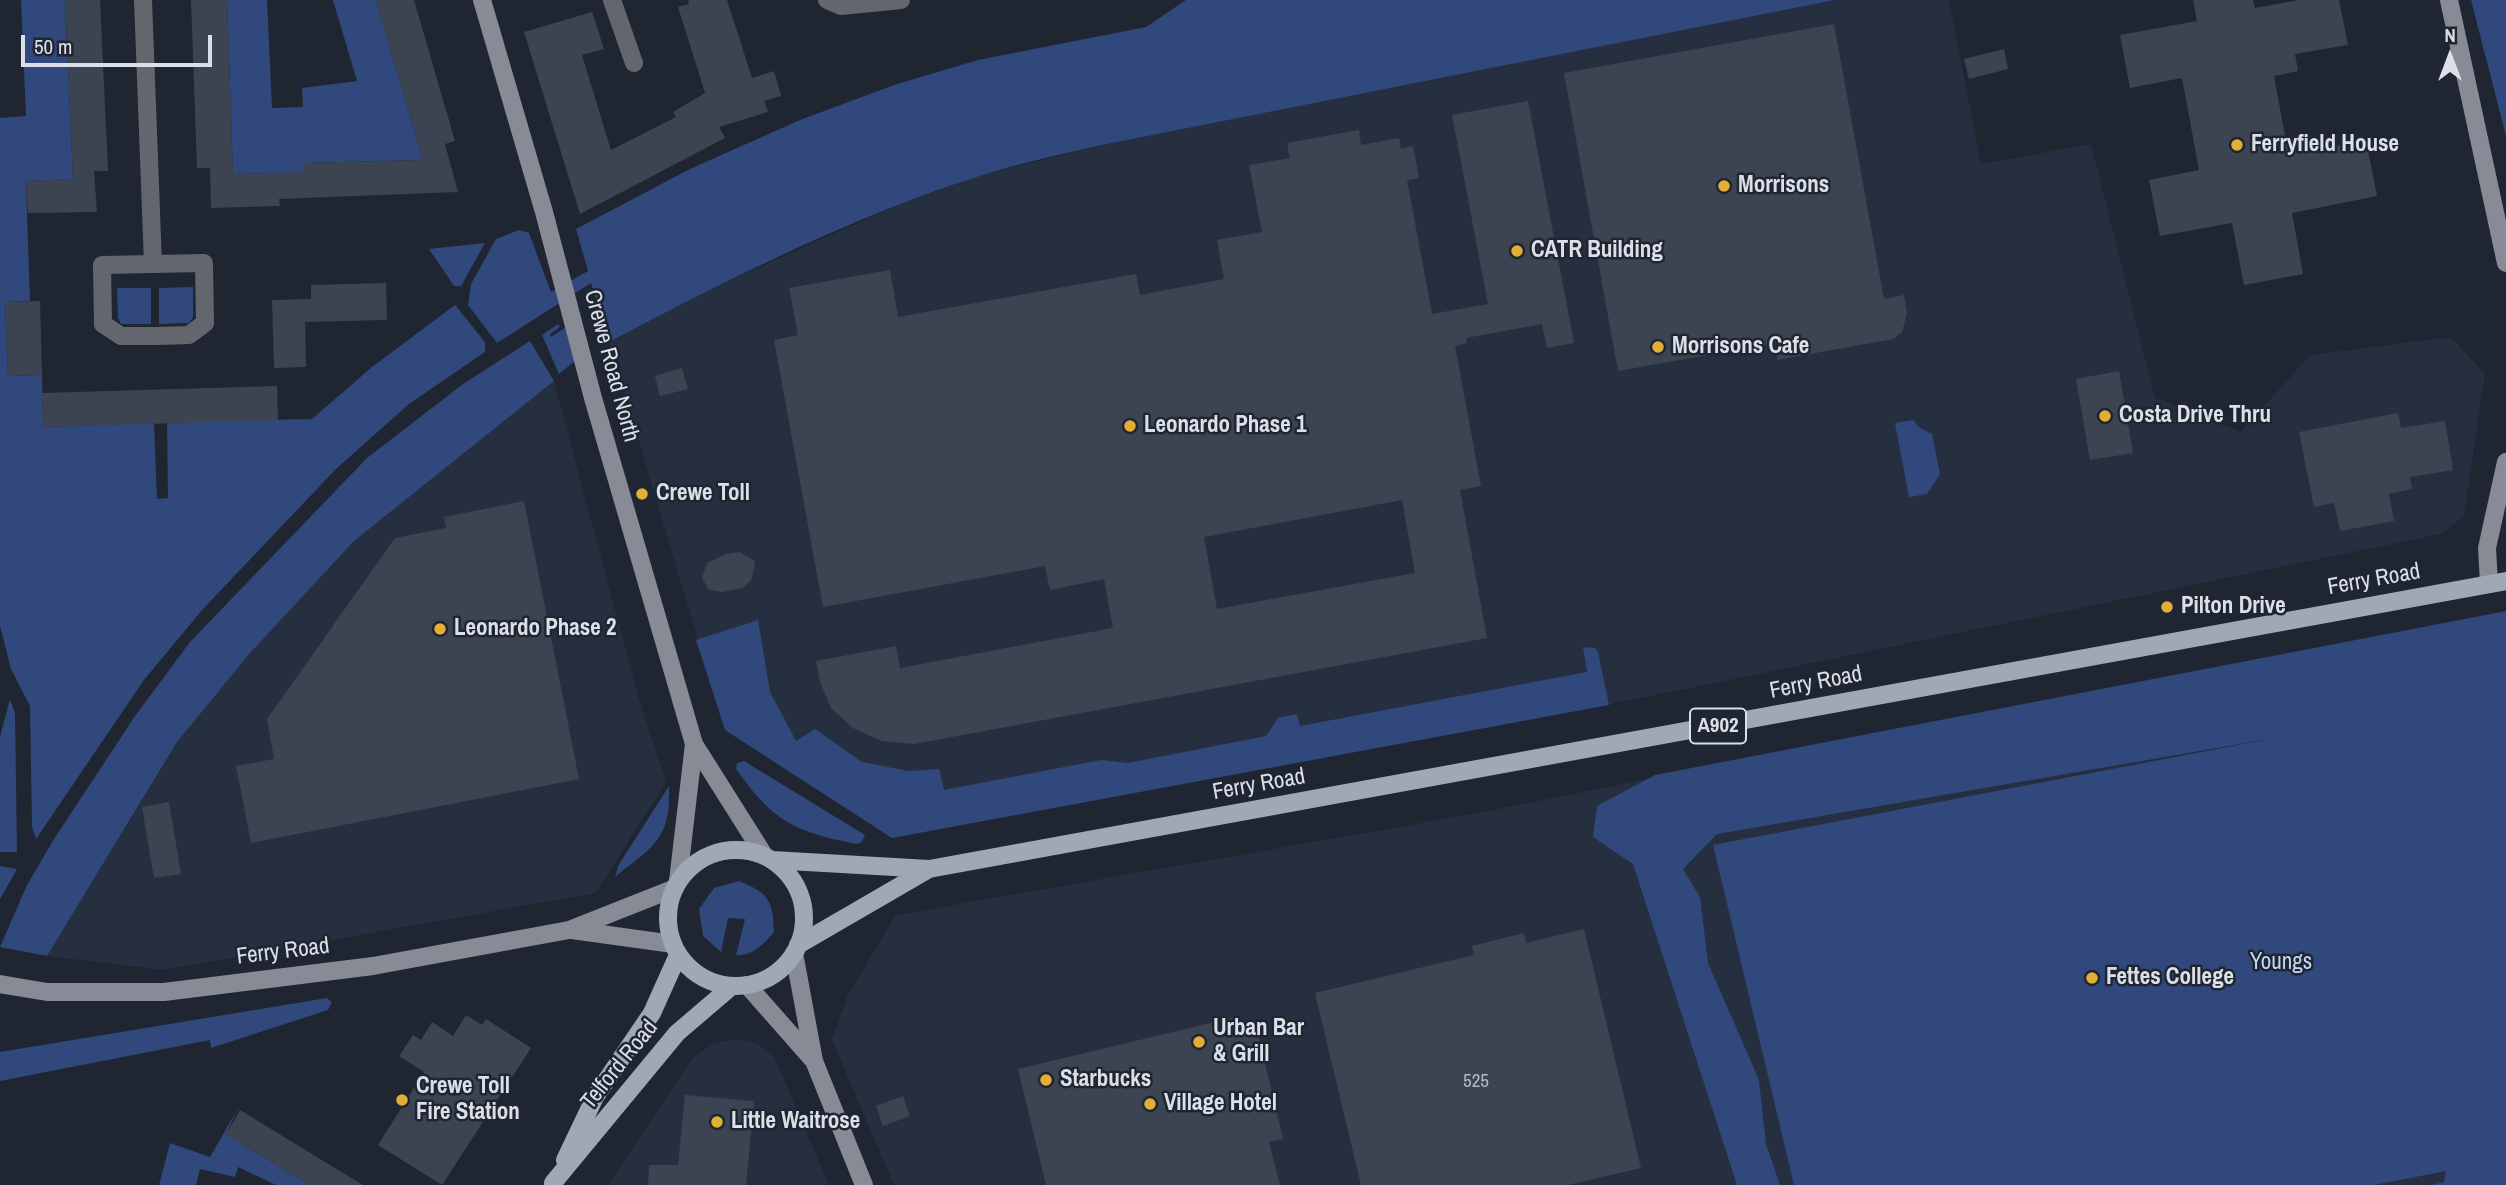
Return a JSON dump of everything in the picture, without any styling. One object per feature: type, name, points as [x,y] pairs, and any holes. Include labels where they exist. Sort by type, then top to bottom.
[{"type":"main road","name":"Ferry Road","points":[[768,857],[929,869],[2497,582]]},
{"type":"main road","points":[[748,850],[768,857],[795,883],[801,897],[804,914],[796,949],[774,974],[740,985],[702,977],[676,949],[668,916],[677,884],[689,868],[716,852],[748,850]]},
{"type":"main road","name":"Ferry Road","points":[[796,949],[929,869]]},
{"type":"main road","name":"Telford Road","points":[[553,1184],[595,1097],[652,1013],[676,949]]},
{"type":"main road","name":"Telford Road","points":[[553,1184],[677,1033],[740,985]]},
{"type":"street","points":[[144,0],[153,264]]},
{"type":"street","name":"Crewe Road North","points":[[482,0],[544,212],[593,398],[694,744],[768,857]]},
{"type":"street","points":[[612,0],[634,62]]},
{"type":"street","points":[[828,0],[841,6],[901,0]]},
{"type":"street","points":[[2449,0],[2506,263]]},
{"type":"street","points":[[204,263],[205,323],[189,335],[121,336],[103,324],[102,265],[153,264],[204,263]]},
{"type":"street","points":[[2497,582],[2487,548],[2506,462]]},
{"type":"street","name":"Crewe Road North","points":[[677,884],[694,744]]},
{"type":"street","name":"Ferry Road","points":[[0,984],[47,992],[164,992],[373,966],[569,930],[677,884]]},
{"type":"street","name":"Ferry Road","points":[[569,930],[676,949]]},
{"type":"street","points":[[796,949],[814,1061],[864,1185]]},
{"type":"street","points":[[740,985],[814,1061]]},
{"type":"shaded area","points":[[1835,0],[1949,0],[1981,164],[2091,144],[2155,398],[2241,432],[2310,355],[2451,337],[2485,374],[2464,516],[2441,534],[1651,696],[892,838],[725,730],[609,342],[713,288],[817,241],[899,205],[982,175],[1097,146]]},
{"type":"shaded area","points":[[554,381],[638,696],[666,782],[596,893],[163,970],[47,956],[177,742],[251,652],[354,541]]},
{"type":"shaded area","points":[[2506,623],[2506,1171],[2430,1185],[894,1185],[832,1040],[847,997],[896,915],[1473,814],[1617,785]]},
{"type":"shaded area","points":[[736,1039],[758,1044],[774,1056],[829,1185],[608,1185],[692,1059],[712,1044]]},
{"type":"green space","points":[[21,0],[65,0],[73,179],[26,181],[30,301],[5,302],[8,376],[42,375],[43,427],[154,423],[157,499],[168,498],[167,422],[312,419],[372,367],[455,305],[485,342],[485,352],[409,404],[336,469],[203,609],[144,680],[36,839],[32,827],[30,706],[11,669],[0,626],[0,118],[26,116]]},
{"type":"green space","points":[[227,0],[267,0],[272,108],[303,107],[302,88],[357,81],[333,0],[376,0],[423,160],[304,163],[305,197],[278,173],[233,174]]},
{"type":"green space","points":[[1186,0],[1835,0],[1097,146],[1011,167],[935,191],[839,229],[746,272],[609,342],[591,283],[497,343],[468,305],[471,284],[496,239],[519,230],[529,233],[551,292],[588,271],[576,229],[690,169],[800,120],[894,85],[978,60],[1146,27]]},
{"type":"green space","points":[[2471,0],[2506,0],[2506,136]]},
{"type":"green space","points":[[485,243],[461,286],[454,286],[429,249]]},
{"type":"green space","points":[[193,287],[193,317],[189,323],[159,324],[159,288]]},
{"type":"green space","points":[[117,288],[151,288],[151,324],[121,324],[118,318]]},
{"type":"green space","points":[[558,324],[560,327],[550,334],[551,337],[566,327],[576,360],[559,374],[542,335]]},
{"type":"green space","points":[[530,341],[554,381],[354,541],[251,652],[177,742],[47,956],[0,947],[27,885],[54,839],[135,716],[190,642],[367,458],[463,384]]},
{"type":"green space","points":[[1914,420],[1917,426],[1932,434],[1940,474],[1927,494],[1909,497],[1895,423]]},
{"type":"green space","name":"Youngs","points":[[2506,611],[2506,1185],[2431,1185],[2444,1182],[2446,1171],[2374,1185],[1794,1185],[1713,845],[2275,738],[1717,834],[1683,869],[1700,897],[1708,963],[1759,1080],[1766,1144],[1780,1185],[1737,1185],[1633,864],[1593,837],[1597,806],[1655,775]]},
{"type":"green space","points":[[758,620],[770,692],[796,741],[815,729],[862,762],[908,771],[939,769],[944,790],[1101,760],[1128,763],[1266,736],[1278,718],[1297,714],[1300,726],[1587,672],[1583,647],[1595,648],[1598,652],[1609,705],[892,838],[725,730],[696,640]]},
{"type":"green space","points":[[10,699],[15,713],[17,852],[0,852],[0,737]]},
{"type":"green space","points":[[744,761],[865,835],[862,842],[857,844],[817,835],[787,822],[762,801],[736,769],[737,763]]},
{"type":"green space","points":[[669,786],[669,804],[663,830],[650,849],[615,877],[618,866]]},
{"type":"green space","points":[[0,866],[17,869],[0,899]]},
{"type":"green space","points":[[739,881],[757,889],[767,899],[772,912],[774,932],[753,951],[736,955],[745,919],[728,918],[721,952],[703,936],[699,909],[714,888]]},
{"type":"green space","points":[[327,998],[332,1002],[328,1010],[211,1048],[210,1040],[0,1081],[0,1052]]},
{"type":"green space","points":[[238,1108],[226,1134],[309,1185],[276,1185],[238,1167],[235,1177],[200,1169],[196,1185],[159,1185],[170,1143],[210,1157]]},
{"type":"building","points":[[65,0],[100,0],[108,171],[94,171],[97,212],[28,213],[26,181],[73,179]]},
{"type":"building","points":[[191,0],[227,0],[233,174],[304,172],[304,163],[423,160],[376,0],[414,0],[455,141],[445,144],[458,192],[279,199],[280,206],[211,208],[210,168],[197,168]]},
{"type":"building","points":[[688,0],[727,0],[752,78],[774,71],[781,96],[764,101],[768,112],[719,127],[725,138],[580,214],[524,32],[592,12],[604,49],[582,55],[611,150],[676,117],[673,112],[705,93],[678,7],[689,4]]},
{"type":"building","name":"Ferryfield House","points":[[2193,0],[2253,0],[2255,8],[2299,0],[2339,0],[2348,45],[2295,54],[2298,71],[2274,76],[2286,141],[2312,136],[2315,150],[2366,140],[2377,196],[2292,213],[2303,274],[2244,285],[2232,223],[2160,236],[2149,180],[2199,170],[2182,78],[2130,88],[2120,35],[2197,21]]},
{"type":"building","name":"Morrisons","points":[[1834,24],[1884,299],[1904,295],[1907,313],[1902,332],[1893,339],[1777,360],[1776,343],[1618,371],[1564,73]]},
{"type":"building","points":[[2004,49],[2008,69],[1969,79],[1964,59]]},
{"type":"building","name":"Leonardo Phase 1","points":[[1528,101],[1574,343],[1547,348],[1542,324],[1466,338],[1467,343],[1455,346],[1481,486],[1460,490],[1487,638],[914,744],[882,741],[853,728],[831,708],[820,682],[816,661],[896,646],[900,668],[1113,628],[1104,579],[1050,590],[1045,566],[823,607],[774,340],[798,335],[789,288],[890,270],[898,317],[1136,274],[1140,295],[1224,279],[1217,240],[1262,232],[1249,165],[1290,158],[1287,143],[1359,130],[1361,145],[1399,138],[1401,149],[1413,146],[1419,178],[1407,180],[1432,314],[1488,304],[1452,115]],"holes":[[[1402,500],[1415,573],[1217,609],[1204,537]]]},
{"type":"building","points":[[386,283],[387,320],[305,322],[306,367],[274,368],[272,300],[311,299],[311,285]]},
{"type":"building","points":[[40,301],[42,375],[8,376],[5,302]]},
{"type":"building","points":[[682,368],[688,389],[660,396],[655,376]]},
{"type":"building","name":"Costa Drive Thru","points":[[2119,371],[2133,453],[2090,460],[2076,379]]},
{"type":"building","points":[[277,386],[278,420],[43,427],[42,393]]},
{"type":"building","points":[[2398,413],[2401,428],[2445,421],[2453,470],[2410,477],[2412,489],[2389,494],[2394,521],[2340,531],[2334,503],[2314,507],[2299,432]]},
{"type":"building","name":"Leonardo Phase 2","points":[[524,501],[579,779],[251,843],[236,766],[274,759],[267,719],[395,538],[446,528],[444,517]]},
{"type":"building","points":[[740,552],[755,561],[752,579],[743,588],[722,592],[709,590],[702,578],[707,563],[726,554]]},
{"type":"building","points":[[169,802],[181,874],[154,878],[142,807]]},
{"type":"building","points":[[1584,929],[1641,1168],[1568,1185],[1361,1185],[1315,993],[1474,955],[1472,946],[1524,933],[1526,943]]},
{"type":"building","points":[[466,1015],[482,1025],[486,1019],[531,1048],[442,1185],[378,1145],[424,1072],[399,1056],[413,1035],[421,1040],[432,1022],[453,1036]]},
{"type":"building","name":"Village Hotel","points":[[1240,1016],[1243,1028],[1256,1025],[1283,1139],[1269,1142],[1280,1185],[1046,1185],[1018,1069]]},
{"type":"building","points":[[685,1095],[754,1101],[746,1185],[648,1185],[649,1165],[678,1165]]},
{"type":"building","points":[[903,1096],[910,1116],[883,1126],[876,1106]]},
{"type":"building","points":[[240,1110],[363,1185],[309,1185],[226,1134]]},
{"type":"place","name":"Ferryfield House","points":[[2237,145]]},
{"type":"place","name":"Morrisons","points":[[1724,186]]},
{"type":"place","name":"CATR Building","points":[[1517,251]]},
{"type":"place","name":"Morrisons Cafe","points":[[1658,347]]},
{"type":"place","name":"Costa Drive Thru","points":[[2105,416]]},
{"type":"place","name":"Leonardo Phase 1","points":[[1130,426]]},
{"type":"place","name":"Crewe Toll","points":[[642,494]]},
{"type":"place","name":"Pilton Drive","points":[[2167,607]]},
{"type":"place","name":"Leonardo Phase 2","points":[[440,629]]},
{"type":"place","name":"Fettes College","points":[[2092,978]]},
{"type":"place","name":"Urban Bar & Grill","points":[[1199,1042]]},
{"type":"place","name":"Starbucks","points":[[1046,1080]]},
{"type":"place","name":"Crewe Toll Fire Station","points":[[402,1100]]},
{"type":"place","name":"Village Hotel","points":[[1150,1104]]},
{"type":"place","name":"Little Waitrose","points":[[717,1122]]}]
